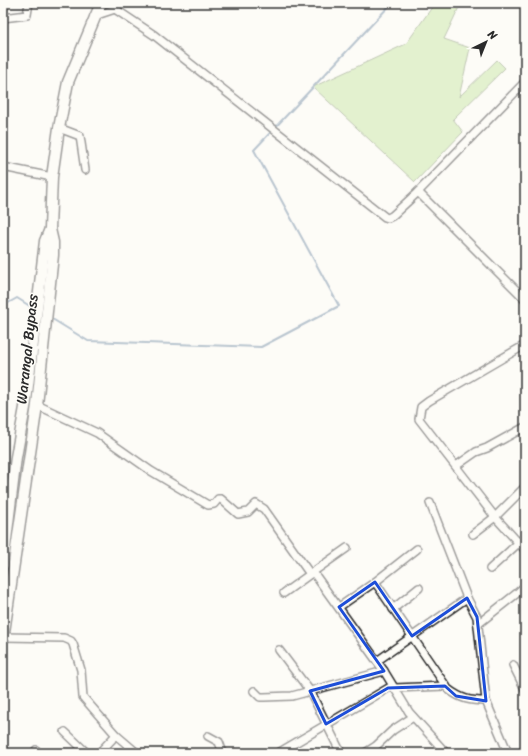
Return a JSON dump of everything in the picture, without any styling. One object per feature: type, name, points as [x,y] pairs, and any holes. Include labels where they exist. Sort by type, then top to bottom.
[{"type":"main road","name":"Warangal Bypass","points":[[3,565],[16,456],[26,402],[35,321],[53,255],[53,242],[50,229],[52,177],[59,128],[68,82],[94,16],[101,3]]},
{"type":"main road","name":"Warangal Bypass","points":[[3,638],[7,582],[37,405],[45,324],[45,282]]},
{"type":"street","points":[[3,18],[27,15],[29,3]]},
{"type":"street","points":[[94,16],[116,9],[121,3]]},
{"type":"street","points":[[116,9],[154,35],[388,218],[418,192],[525,82]]},
{"type":"street","points":[[59,128],[80,136],[85,170]]},
{"type":"street","points":[[3,167],[52,177]]},
{"type":"street","points":[[418,192],[525,299]]},
{"type":"street","points":[[525,344],[429,401],[421,407],[419,419],[495,517],[525,550]]},
{"type":"street","points":[[37,405],[97,433],[151,471],[208,505],[214,504],[218,498],[222,499],[238,514],[248,512],[256,504],[264,508],[377,661],[413,716],[442,752]]},
{"type":"street","points":[[456,466],[476,452],[487,448],[525,428]]},
{"type":"street","points":[[473,534],[495,517],[525,487]]},
{"type":"street","points":[[430,503],[467,598],[477,617],[486,701],[508,753]]},
{"type":"street","points":[[490,568],[525,537]]},
{"type":"street","points":[[284,592],[347,548]]},
{"type":"street","points":[[339,608],[417,549]]},
{"type":"street","points":[[375,582],[446,686],[456,696],[471,701],[486,701]]},
{"type":"street","points":[[478,624],[525,586]]},
{"type":"street","points":[[393,609],[419,588]]},
{"type":"street","points":[[377,661],[467,598]]},
{"type":"street","points":[[3,638],[64,638],[71,641],[81,670],[82,697],[116,735],[137,753]]},
{"type":"street","points":[[279,650],[310,692],[341,753]]},
{"type":"street","points":[[513,665],[525,689]]},
{"type":"street","points":[[254,691],[260,697],[292,696],[384,671]]},
{"type":"street","points":[[278,753],[326,724],[393,687],[446,686]]},
{"type":"street","points":[[365,753],[413,716]]},
{"type":"street","points":[[65,732],[86,753]]},
{"type":"street","points":[[99,753],[116,735]]},
{"type":"street","points":[[208,736],[219,742],[223,753]]},
{"type":"highlighted area","points":[[375,582],[412,636],[467,598],[477,617],[486,701],[456,696],[445,686],[388,688],[326,724],[310,691],[384,671],[339,607]]},
{"type":"green space","points":[[435,3],[461,3],[444,39],[470,48],[459,97],[497,60],[505,68],[453,119],[463,132],[415,182],[313,87],[406,44]]},
{"type":"waterway","points":[[49,317],[88,341],[261,347],[339,306],[254,150],[392,3]]},
{"type":"waterway","points":[[3,306],[17,298],[33,308]]}]
